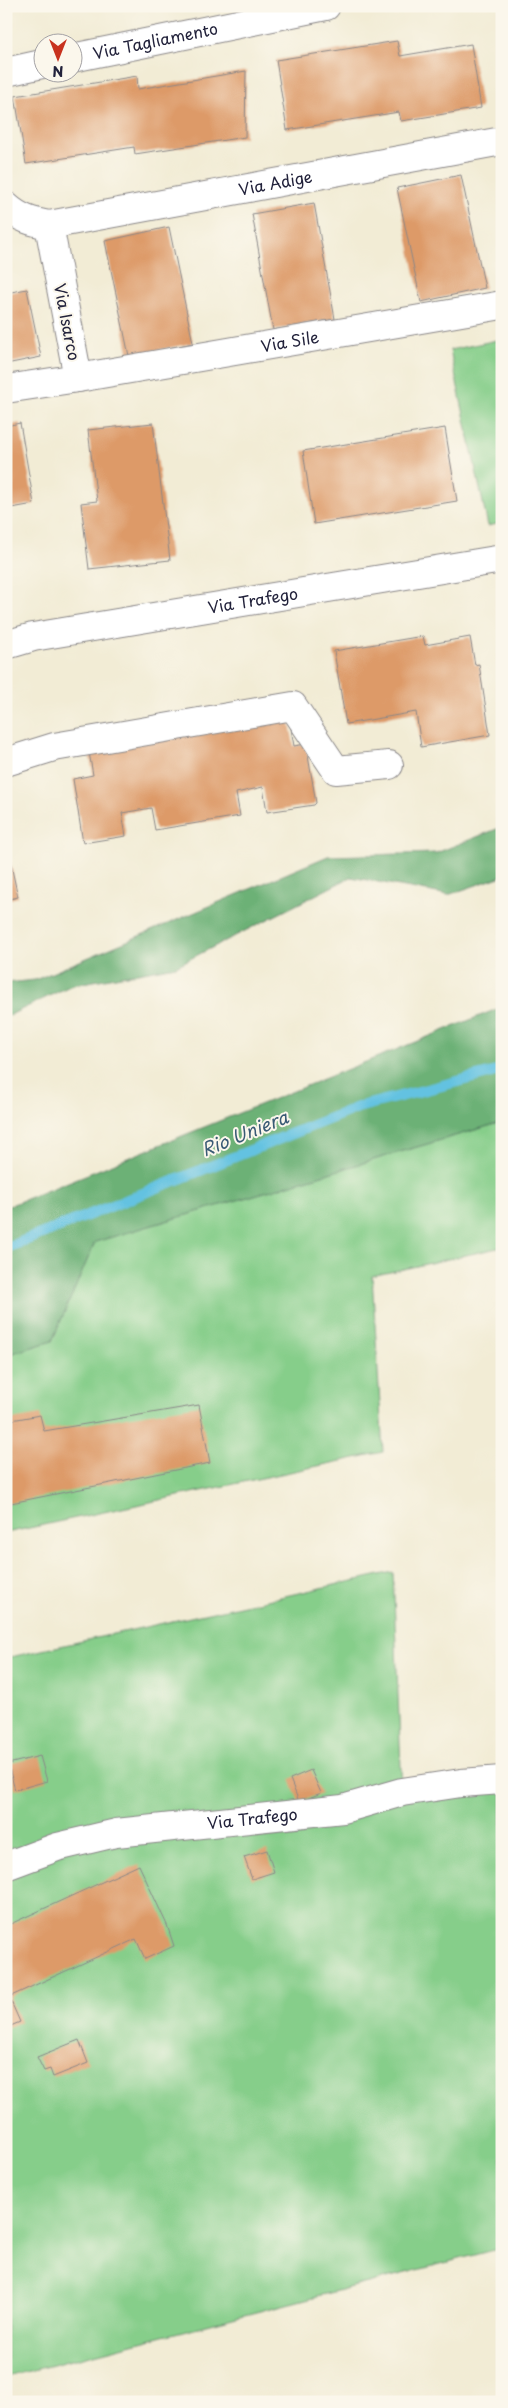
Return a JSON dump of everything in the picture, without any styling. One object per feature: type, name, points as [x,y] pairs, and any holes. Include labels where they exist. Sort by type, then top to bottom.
[{"type":"street","name":"Via Tagliamento","points":[[82,56],[326,6]]},
{"type":"street","points":[[6,72],[32,66]]},
{"type":"street","name":"Via Adige","points":[[49,225],[502,142]]},
{"type":"street","points":[[6,206],[14,213],[31,222],[49,225]]},
{"type":"street","name":"Via Isarco","points":[[6,389],[78,378],[49,225]]},
{"type":"street","name":"Via Sile","points":[[78,378],[502,305]]},
{"type":"street","name":"Via Trafego","points":[[6,645],[42,636],[502,559]]},
{"type":"street","points":[[6,762],[54,747],[293,706],[336,770],[389,765]]},
{"type":"street","name":"Via Trafego","points":[[6,1866],[57,1847],[116,1833],[343,1809],[402,1792],[462,1783],[502,1780]]},
{"type":"green space","points":[[502,339],[502,523],[488,526],[450,350]]},
{"type":"green space","points":[[502,827],[502,876],[448,895],[351,877],[176,966],[72,985],[6,1017],[6,983],[35,980],[328,856],[436,853]]},
{"type":"green space","points":[[502,1007],[502,1122],[95,1242],[52,1341],[6,1355],[6,1207]]},
{"type":"green space","points":[[502,1122],[502,1247],[372,1276],[383,1452],[6,1533],[6,1355],[52,1341],[95,1242]]},
{"type":"green space","points":[[393,1572],[402,1792],[502,1781],[502,2248],[6,2377],[6,1658]]},
{"type":"building","points":[[397,41],[400,56],[471,44],[481,108],[401,121],[399,112],[287,130],[276,60]]},
{"type":"building","points":[[246,71],[245,137],[135,154],[134,147],[26,164],[15,96],[137,76],[138,89]]},
{"type":"building","points":[[461,175],[485,288],[421,302],[397,188]]},
{"type":"building","points":[[314,203],[335,319],[273,330],[252,214]]},
{"type":"building","points":[[169,227],[193,343],[129,356],[105,241]]},
{"type":"building","points":[[27,289],[41,357],[6,364],[6,293]]},
{"type":"building","points":[[20,423],[34,504],[6,509],[6,426]]},
{"type":"building","points":[[153,423],[170,560],[89,569],[81,503],[97,501],[88,430]]},
{"type":"building","points":[[445,428],[457,501],[314,524],[303,451]]},
{"type":"building","points":[[423,636],[425,645],[470,637],[475,665],[479,664],[490,735],[421,747],[416,712],[346,724],[334,651]]},
{"type":"building","points":[[289,717],[294,746],[306,744],[316,803],[314,805],[267,812],[263,787],[236,793],[240,816],[155,830],[151,808],[122,813],[126,836],[83,843],[73,779],[93,775],[89,752]]},
{"type":"building","points":[[6,851],[8,851],[18,897],[6,900]]},
{"type":"building","points":[[199,1405],[210,1463],[6,1504],[6,1421],[40,1415],[44,1431]]},
{"type":"building","points":[[40,1756],[47,1781],[15,1790],[8,1764]]},
{"type":"building","points":[[311,1770],[321,1793],[299,1802],[290,1779]]},
{"type":"building","points":[[267,1850],[274,1872],[252,1879],[244,1857]]},
{"type":"building","points":[[139,1865],[167,1925],[174,1946],[145,1959],[136,1939],[9,1997],[20,2022],[6,2028],[6,1926]]},
{"type":"building","points":[[79,2040],[88,2063],[53,2077],[50,2069],[44,2071],[37,2057]]},
{"type":"waterway","name":"Rio Uniera","points":[[6,1248],[359,1107],[502,1070]]}]
